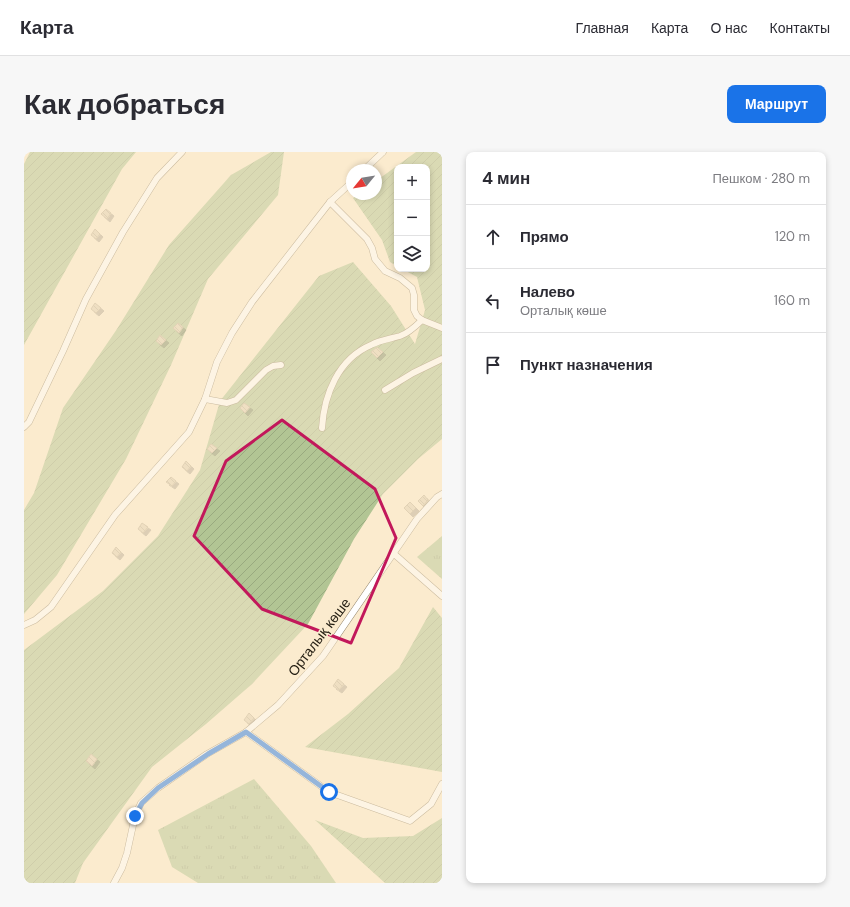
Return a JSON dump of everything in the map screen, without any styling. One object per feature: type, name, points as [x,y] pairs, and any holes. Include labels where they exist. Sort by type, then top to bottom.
[{"type":"street","points":[[24,426],[29,422],[86,299],[123,232],[157,178],[182,152]]},
{"type":"street","points":[[370,164],[383,152]]},
{"type":"street","points":[[24,625],[35,620],[51,607],[115,515],[189,432],[205,400],[216,362],[232,333],[252,302],[330,202],[346,187]]},
{"type":"street","points":[[330,202],[367,239],[370,243],[375,259],[385,271],[400,278],[412,288],[415,313],[422,320],[442,328]]},
{"type":"street","points":[[322,428],[323,414],[328,393],[336,378],[355,354],[369,345],[404,334],[422,320]]},
{"type":"street","points":[[385,390],[413,373],[442,359]]},
{"type":"street","points":[[205,400],[227,403],[236,400],[266,370],[273,366],[281,365]]},
{"type":"street","name":"Орталық көше","points":[[114,883],[122,868],[127,853],[135,816],[142,803],[158,788],[208,754],[246,732],[278,705],[323,656],[417,519],[432,502],[442,494]]},
{"type":"street","points":[[393,553],[442,596]]},
{"type":"street","points":[[246,732],[329,792],[410,821],[431,804],[442,784]]},
{"type":"highlighted area","points":[[282,420],[375,489],[396,538],[351,643],[262,609],[194,536],[226,461]]},
{"type":"green space","points":[[30,152],[136,152],[122,169],[24,345],[24,164]]},
{"type":"green space","points":[[271,152],[284,152],[278,195],[208,279],[171,365],[126,459],[57,575],[24,614],[24,510],[34,493],[63,408],[117,329],[169,245],[231,175]]},
{"type":"green space","points":[[416,152],[442,152],[442,439],[418,459],[383,494],[354,539],[308,624],[252,684],[206,724],[152,767],[83,863],[75,883],[24,883],[24,650],[103,591],[158,536],[200,470],[220,401],[319,276],[353,262],[391,306],[415,344],[425,310],[417,277],[408,272],[430,272],[430,164],[399,164]]},
{"type":"green space","points":[[394,168],[394,264],[390,262],[382,240],[354,200],[382,200],[382,177]]},
{"type":"green space","points":[[442,536],[442,579],[417,557]]},
{"type":"green space","points":[[433,607],[442,618],[442,772],[305,747],[348,714],[399,668]]},
{"type":"green space","points":[[254,779],[311,846],[336,883],[198,883],[172,867],[158,830]]},
{"type":"green space","points":[[442,818],[442,883],[385,883],[315,820],[363,838],[413,836]]},
{"type":"building","points":[[106,209],[111,213],[107,219],[101,214]]},
{"type":"building","points":[[95,229],[100,234],[96,239],[91,235]]},
{"type":"building","points":[[95,303],[101,308],[96,313],[91,309]]},
{"type":"building","points":[[178,323],[183,327],[179,333],[173,328]]},
{"type":"building","points":[[160,335],[166,340],[161,345],[156,341]]},
{"type":"building","points":[[377,347],[383,352],[377,358],[371,352]]},
{"type":"building","points":[[244,403],[250,407],[245,413],[240,408]]},
{"type":"building","points":[[211,444],[217,448],[212,453],[207,449]]},
{"type":"building","points":[[186,461],[191,466],[187,471],[182,467]]},
{"type":"building","points":[[171,477],[176,481],[172,486],[166,482]]},
{"type":"building","points":[[424,495],[428,500],[423,506],[418,501]]},
{"type":"building","points":[[410,502],[416,508],[410,514],[404,508]]},
{"type":"building","points":[[142,523],[148,527],[143,533],[138,529]]},
{"type":"building","points":[[116,547],[121,552],[117,557],[112,553]]},
{"type":"building","points":[[338,679],[344,684],[339,690],[333,686]]},
{"type":"building","points":[[249,713],[254,718],[249,724],[244,720]]},
{"type":"building","points":[[91,754],[97,759],[92,766],[86,761]]},
{"type":"route","points":[[135,816],[142,803],[158,788],[208,754],[246,732],[329,792]]}]
